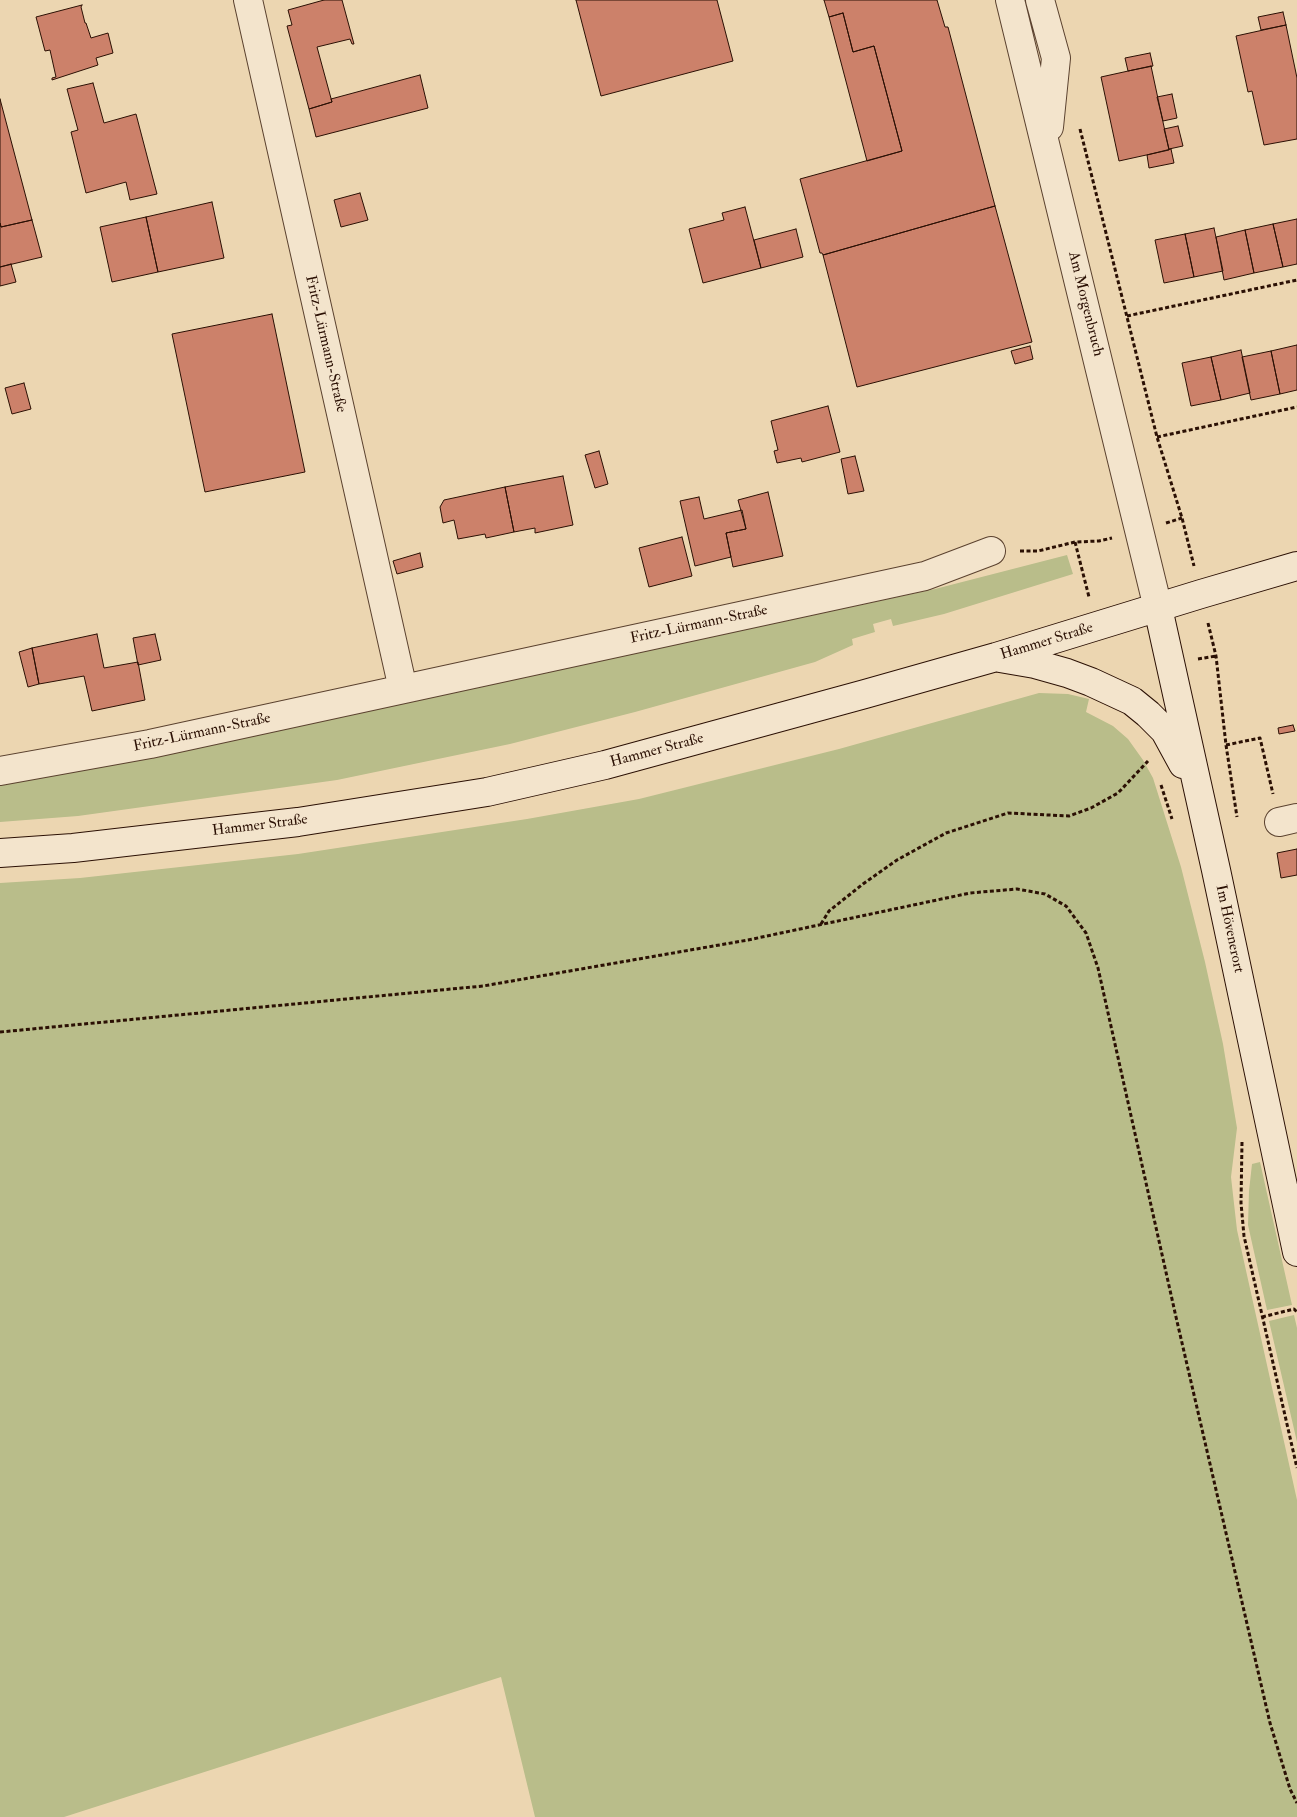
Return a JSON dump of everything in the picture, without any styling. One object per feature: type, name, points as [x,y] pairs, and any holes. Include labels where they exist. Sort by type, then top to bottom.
[{"type":"street","name":"Fritz-Lürmann-Straße","points":[[248,0],[402,689]]},
{"type":"street","name":"Am Morgenbruch","points":[[1010,0],[1158,608]]},
{"type":"street","points":[[1040,0],[1056,58],[1047,148]]},
{"type":"street","name":"Fritz-Lürmann-Straße","points":[[0,771],[150,744],[926,576],[991,550]]},
{"type":"street","name":"Hammer Straße","points":[[0,853],[73,848],[298,822],[487,792],[605,765],[996,657],[1297,566]]},
{"type":"street","name":"Im Hövenerort","points":[[1158,608],[1297,1252]]},
{"type":"street","points":[[996,657],[1035,664],[1067,673],[1091,682],[1132,702],[1165,730],[1177,750],[1200,802]]},
{"type":"path","points":[[1078,124],[1157,437],[1182,518],[1201,594]]},
{"type":"path","points":[[1127,316],[1297,280]]},
{"type":"path","points":[[1157,437],[1297,406]]},
{"type":"path","points":[[991,550],[1038,551],[1075,542],[1099,541],[1139,531]]},
{"type":"path","points":[[1075,542],[1096,627]]},
{"type":"path","points":[[1226,745],[1260,738],[1288,820]]},
{"type":"path","points":[[821,924],[829,911],[863,884],[897,860],[946,833],[1008,813],[1069,816],[1092,808],[1118,793],[1150,758],[1154,767]]},
{"type":"path","points":[[1158,776],[1173,820]]},
{"type":"path","points":[[0,1032],[483,986],[748,940],[970,893],[1016,889],[1045,894],[1066,906],[1086,932],[1098,968],[1270,1723],[1290,1789],[1297,1803]]},
{"type":"path","points":[[1242,1134],[1241,1203],[1244,1236],[1297,1468]]},
{"type":"path","points":[[1262,1317],[1294,1309],[1297,1312]]},
{"type":"green space","points":[[1067,555],[1073,574],[944,614],[893,626],[891,619],[873,624],[875,632],[852,639],[853,645],[815,662],[635,712],[510,744],[337,780],[78,816],[0,822],[0,782],[767,625],[935,589]]},
{"type":"green space","points":[[1039,693],[1068,694],[1089,699],[1086,712],[1113,726],[1128,739],[1143,760],[1153,778],[1181,867],[1205,962],[1223,1044],[1237,1128],[1231,1177],[1237,1230],[1297,1500],[1297,1817],[535,1817],[501,1677],[64,1817],[0,1817],[0,883],[80,878],[298,854],[527,819],[639,799],[839,749]]},
{"type":"green space","points":[[1260,1162],[1292,1305],[1267,1310],[1248,1225],[1252,1164]]},
{"type":"green space","points":[[1294,1315],[1297,1328],[1297,1442],[1269,1321]]},
{"type":"building","points":[[324,0],[342,0],[354,44],[352,44],[350,39],[317,47],[332,102],[309,109],[287,26],[292,25],[288,10]]},
{"type":"building","points":[[576,0],[717,0],[733,61],[601,96]]},
{"type":"building","points":[[824,0],[937,0],[945,27],[948,27],[995,206],[823,255],[820,253],[800,179],[902,151],[874,46],[853,52],[843,13],[829,17]]},
{"type":"building","points":[[82,5],[85,23],[91,38],[108,33],[113,53],[96,58],[98,65],[52,80],[52,78],[56,77],[50,50],[45,51],[36,17]]},
{"type":"building","points":[[1283,12],[1286,25],[1261,30],[1258,17]]},
{"type":"building","points":[[843,13],[853,52],[874,46],[902,151],[867,161],[829,17]]},
{"type":"building","points":[[1286,25],[1297,78],[1297,139],[1264,145],[1252,91],[1248,92],[1236,36]]},
{"type":"building","points":[[1150,53],[1153,66],[1128,71],[1125,58]]},
{"type":"building","points":[[1151,66],[1169,150],[1119,161],[1101,77]]},
{"type":"building","points":[[420,75],[428,108],[316,137],[309,109],[332,102],[331,99]]},
{"type":"building","points":[[93,83],[104,123],[136,114],[157,194],[130,200],[126,182],[86,193],[71,132],[78,130],[67,89]]},
{"type":"building","points":[[1172,94],[1177,118],[1163,121],[1157,97]]},
{"type":"building","points":[[0,99],[32,220],[1,227],[0,223]]},
{"type":"building","points":[[1178,126],[1183,146],[1169,149],[1164,129]]},
{"type":"building","points":[[1171,149],[1174,163],[1149,168],[1147,155]]},
{"type":"building","points":[[360,193],[368,220],[341,227],[334,200]]},
{"type":"building","points":[[212,202],[224,258],[158,272],[146,217]]},
{"type":"building","points":[[995,206],[1032,342],[857,387],[823,255]]},
{"type":"building","points":[[745,207],[761,268],[703,283],[689,229],[724,220],[722,213]]},
{"type":"building","points":[[146,217],[158,272],[112,282],[100,227]]},
{"type":"building","points":[[1297,219],[1297,264],[1283,267],[1273,224]]},
{"type":"building","points":[[32,220],[42,257],[0,267],[0,223],[1,227]]},
{"type":"building","points":[[1273,224],[1283,267],[1254,273],[1245,230]]},
{"type":"building","points":[[1214,228],[1223,271],[1194,277],[1185,234]]},
{"type":"building","points":[[796,229],[803,257],[761,268],[754,240]]},
{"type":"building","points":[[1245,230],[1254,273],[1224,280],[1216,237]]},
{"type":"building","points":[[1185,234],[1194,277],[1164,283],[1155,240]]},
{"type":"building","points":[[11,264],[16,282],[0,286],[0,267]]},
{"type":"building","points":[[272,314],[305,472],[205,492],[172,334]]},
{"type":"building","points":[[1297,345],[1297,390],[1280,394],[1271,351]]},
{"type":"building","points":[[1030,346],[1033,359],[1015,364],[1011,351]]},
{"type":"building","points":[[1241,350],[1250,393],[1221,400],[1211,357]]},
{"type":"building","points":[[1271,351],[1280,394],[1251,400],[1242,357]]},
{"type":"building","points":[[1211,357],[1221,400],[1191,406],[1182,363]]},
{"type":"building","points":[[24,383],[31,409],[12,414],[5,388]]},
{"type":"building","points":[[828,406],[840,452],[802,462],[801,458],[777,463],[774,451],[778,450],[771,421]]},
{"type":"building","points":[[599,451],[608,484],[595,488],[585,455]]},
{"type":"building","points":[[855,456],[864,491],[848,494],[841,459]]},
{"type":"building","points":[[563,476],[573,525],[535,533],[535,528],[514,532],[505,487]]},
{"type":"building","points":[[505,487],[514,532],[486,538],[485,534],[458,539],[454,520],[443,523],[440,507],[444,500]]},
{"type":"building","points":[[768,492],[783,556],[733,567],[726,533],[746,529],[738,500]]},
{"type":"building","points":[[699,497],[704,519],[742,510],[746,529],[726,533],[731,557],[695,566],[680,501]]},
{"type":"building","points":[[682,537],[692,576],[649,587],[639,548]]},
{"type":"building","points":[[420,553],[423,567],[397,574],[393,561]]},
{"type":"building","points":[[97,634],[104,668],[138,662],[145,700],[92,711],[84,676],[39,684],[32,648]]},
{"type":"building","points":[[155,634],[161,660],[138,665],[133,638]]},
{"type":"building","points":[[32,648],[39,684],[28,687],[19,652]]},
{"type":"building","points":[[1293,725],[1295,731],[1279,734],[1278,728]]},
{"type":"building","points":[[1297,849],[1297,875],[1281,878],[1277,853]]}]
